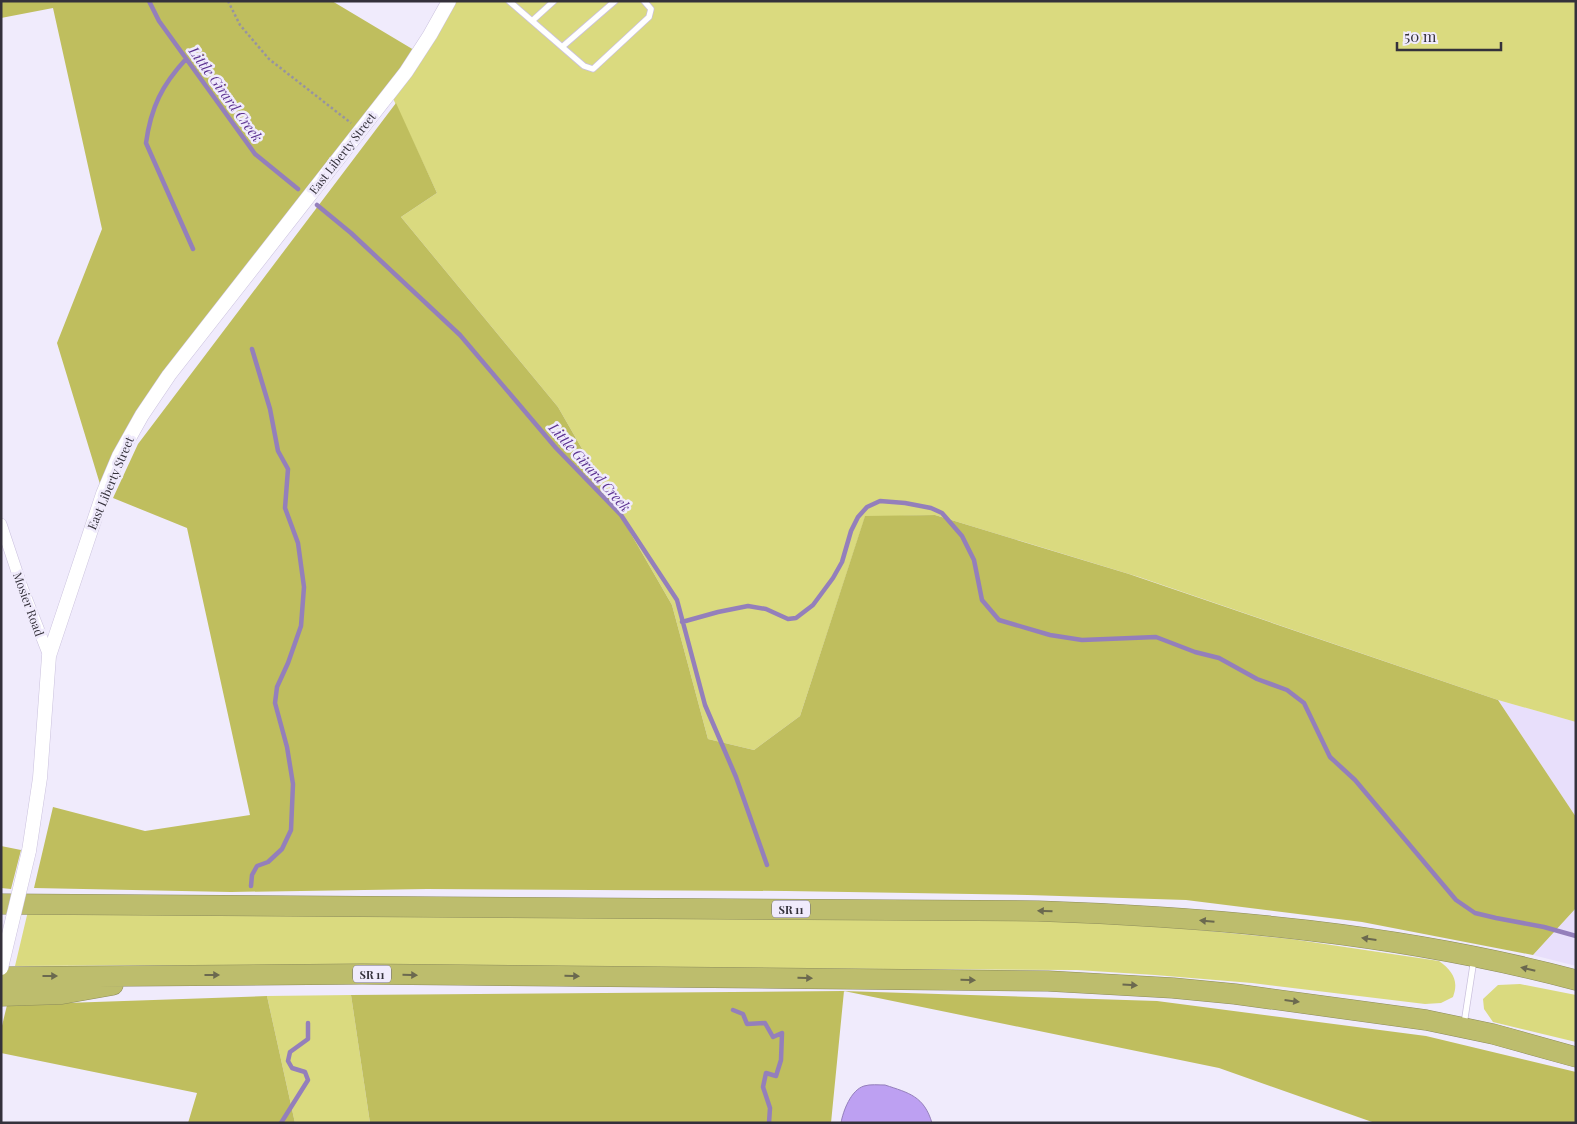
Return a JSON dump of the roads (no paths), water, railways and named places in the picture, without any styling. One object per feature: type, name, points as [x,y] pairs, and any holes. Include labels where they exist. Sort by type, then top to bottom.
[{"type":"highway","name":"SR 11","points":[[1,904],[1038,910],[1090,912],[1236,923],[1352,936],[1474,957],[1576,980]]},
{"type":"highway","name":"SR 11","points":[[1,977],[362,974],[1048,980],[1235,994],[1297,1001],[1463,1027],[1576,1057]]},
{"type":"highway","points":[[1,996],[62,994],[172,975]]},
{"type":"street","name":"East Liberty Street","points":[[1,968],[29,851],[40,778],[49,656],[103,494],[120,456],[142,415],[169,375],[406,72],[430,35],[448,1]]},
{"type":"street","name":"Mosier Road","points":[[1,524],[22,587],[49,656]]},
{"type":"lane","points":[[510,1],[584,66],[593,69],[649,17],[651,9],[644,1]]},
{"type":"lane","points":[[532,21],[554,1]]},
{"type":"lane","points":[[562,47],[615,1]]},
{"type":"lane","points":[[1463,1027],[1474,957]]},
{"type":"waterway","name":"Little Girard Creek","points":[[149,1],[159,21],[255,154],[298,189]]},
{"type":"waterway","points":[[186,59],[170,78],[159,97],[151,118],[146,143],[193,249]]},
{"type":"waterway","name":"Little Girard Creek","points":[[317,205],[351,233],[460,335],[556,448],[621,515],[677,600],[705,705],[736,777],[767,865]]},
{"type":"waterway","points":[[251,886],[252,875],[257,866],[268,862],[282,849],[291,830],[293,784],[287,747],[275,703],[277,687],[301,626],[304,587],[298,543],[285,508],[288,469],[278,451],[270,409],[252,349]]},
{"type":"waterway","points":[[682,622],[748,606],[766,609],[788,619],[796,618],[813,605],[833,578],[842,562],[851,531],[858,517],[867,507],[880,501],[931,508],[942,513],[962,536],[974,560],[982,600],[999,620],[1050,635],[1082,640],[1156,637],[1195,652],[1219,658],[1257,679],[1287,690],[1304,703],[1330,757],[1355,780],[1456,900],[1475,913],[1544,927],[1576,936]]},
{"type":"waterway","name":"Little Girard Creek","points":[[733,1010],[743,1014],[747,1024],[765,1023],[773,1037],[782,1033],[781,1060],[776,1076],[766,1073],[763,1087],[770,1108],[769,1123]]},
{"type":"waterway","points":[[281,1123],[308,1080],[305,1072],[292,1068],[288,1061],[290,1052],[308,1039],[308,1023]]}]
